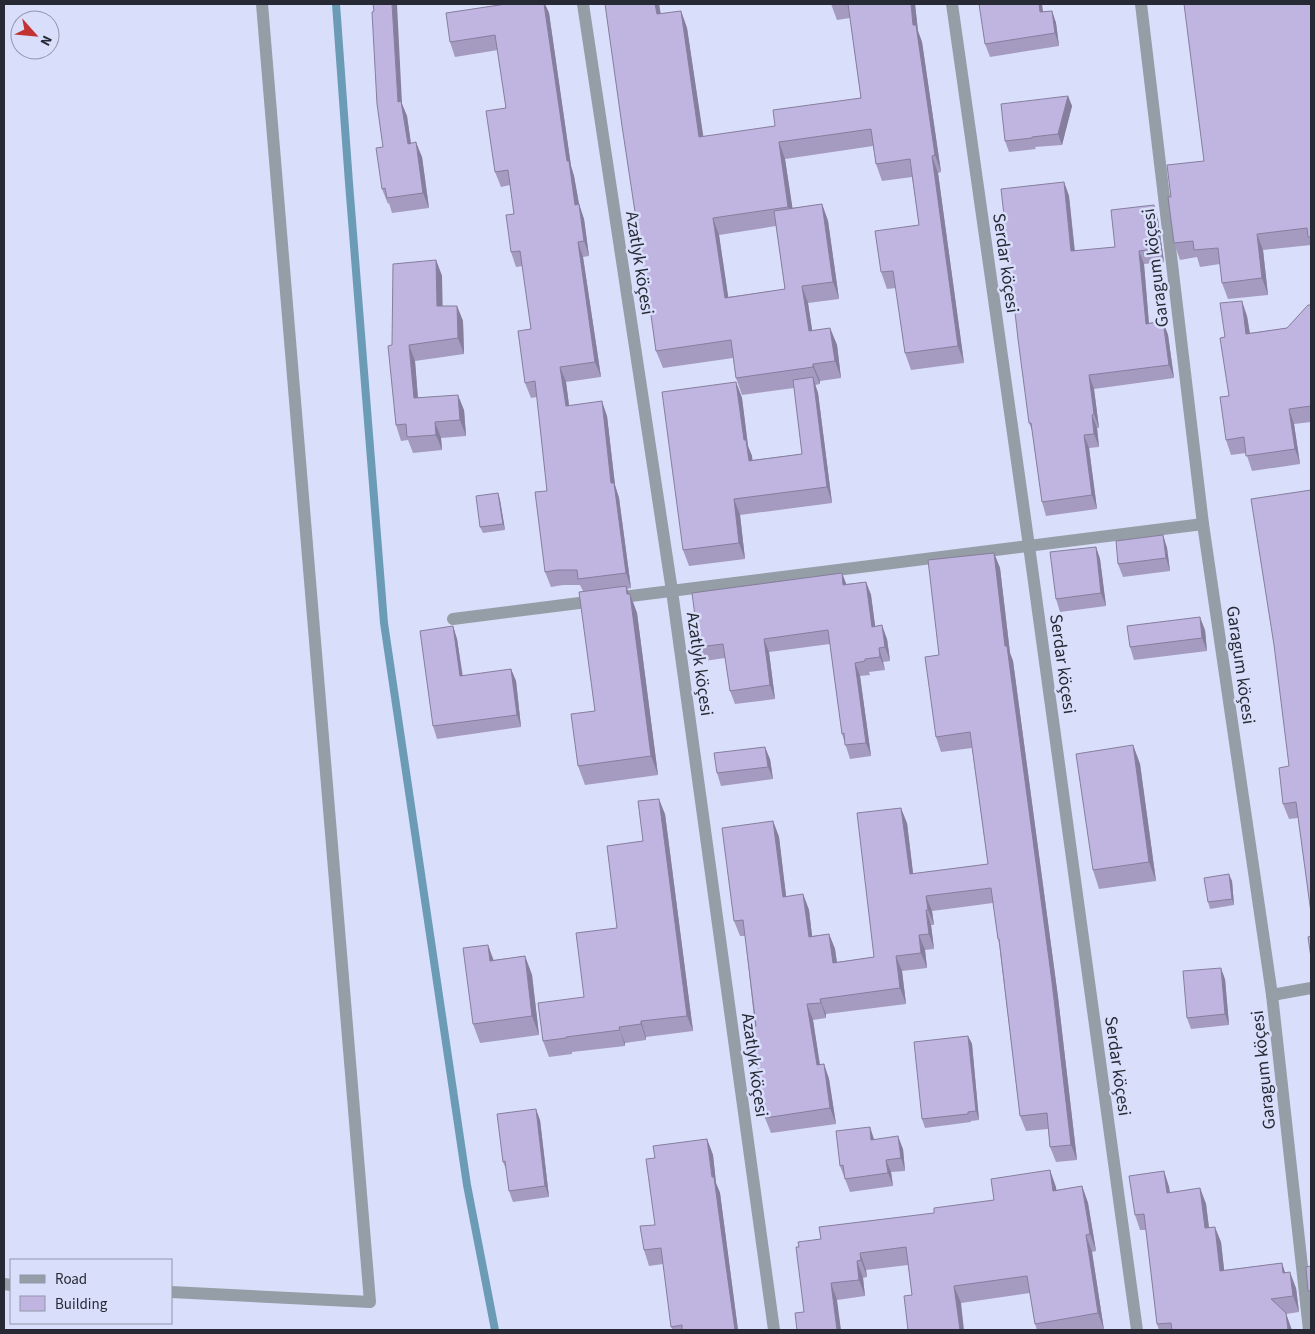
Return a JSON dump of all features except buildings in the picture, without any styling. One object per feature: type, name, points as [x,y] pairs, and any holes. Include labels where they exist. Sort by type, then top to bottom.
[{"type":"street","points":[[172,1292],[370,1302],[262,4]]},
{"type":"street","name":"Azatlyk köçesi","points":[[583,4],[672,591],[774,1330]]},
{"type":"street","name":"Serdar köçesi","points":[[952,4],[1137,1330]]},
{"type":"street","name":"Garagum köçesi","points":[[1141,4],[1203,524],[1272,995],[1309,1330]]},
{"type":"street","points":[[453,619],[1203,524]]},
{"type":"street","points":[[1272,995],[1311,988]]},
{"type":"waterway","points":[[336,4],[384,623],[467,1185],[495,1330]]}]
